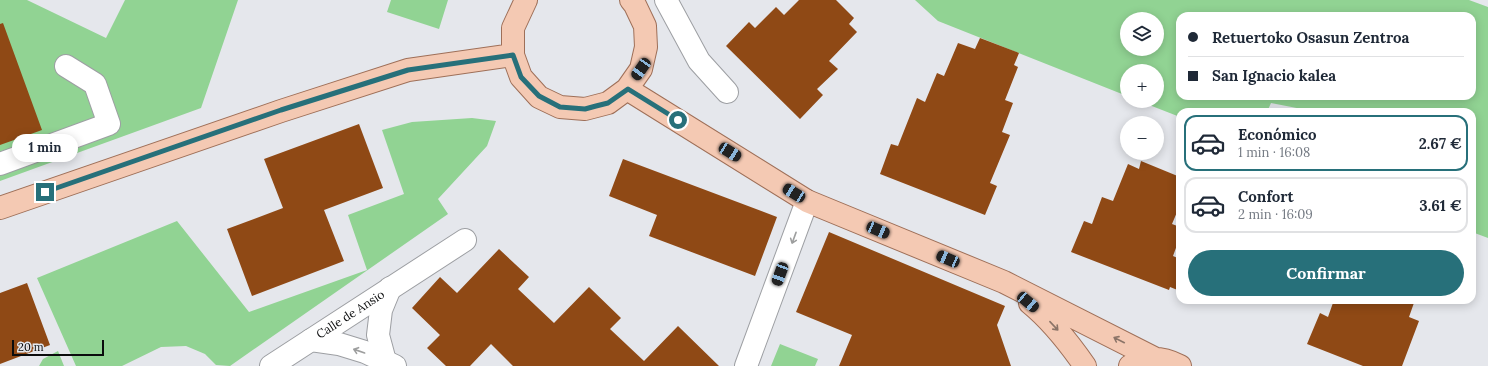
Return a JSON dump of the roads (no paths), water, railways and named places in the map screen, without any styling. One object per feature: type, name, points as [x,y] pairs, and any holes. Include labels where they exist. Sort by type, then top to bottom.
[{"type":"main road","points":[[526,0],[513,28],[513,55],[521,77],[539,96],[560,107],[585,109],[608,103],[628,89],[641,69],[646,47],[644,26],[635,5],[630,0]]},
{"type":"main road","points":[[0,208],[281,110],[408,70],[513,55]]},
{"type":"main road","points":[[628,89],[807,201],[1004,282],[1154,358],[1167,360],[1180,366]]},
{"type":"main road","points":[[1004,282],[1040,312],[1070,343],[1085,366]]},
{"type":"main road","points":[[1130,366],[1143,360],[1154,358]]},
{"type":"street","points":[[666,0],[699,61],[727,92]]},
{"type":"street","points":[[0,164],[110,124],[95,84],[66,66]]},
{"type":"street","points":[[746,366],[807,201]]},
{"type":"street","name":"Calle de Ansio","points":[[271,366],[465,240]]},
{"type":"street","name":"Calle de Ansio","points":[[390,288],[381,310],[378,335],[390,364]]},
{"type":"street","points":[[310,340],[339,344],[365,352],[390,364]]}]
